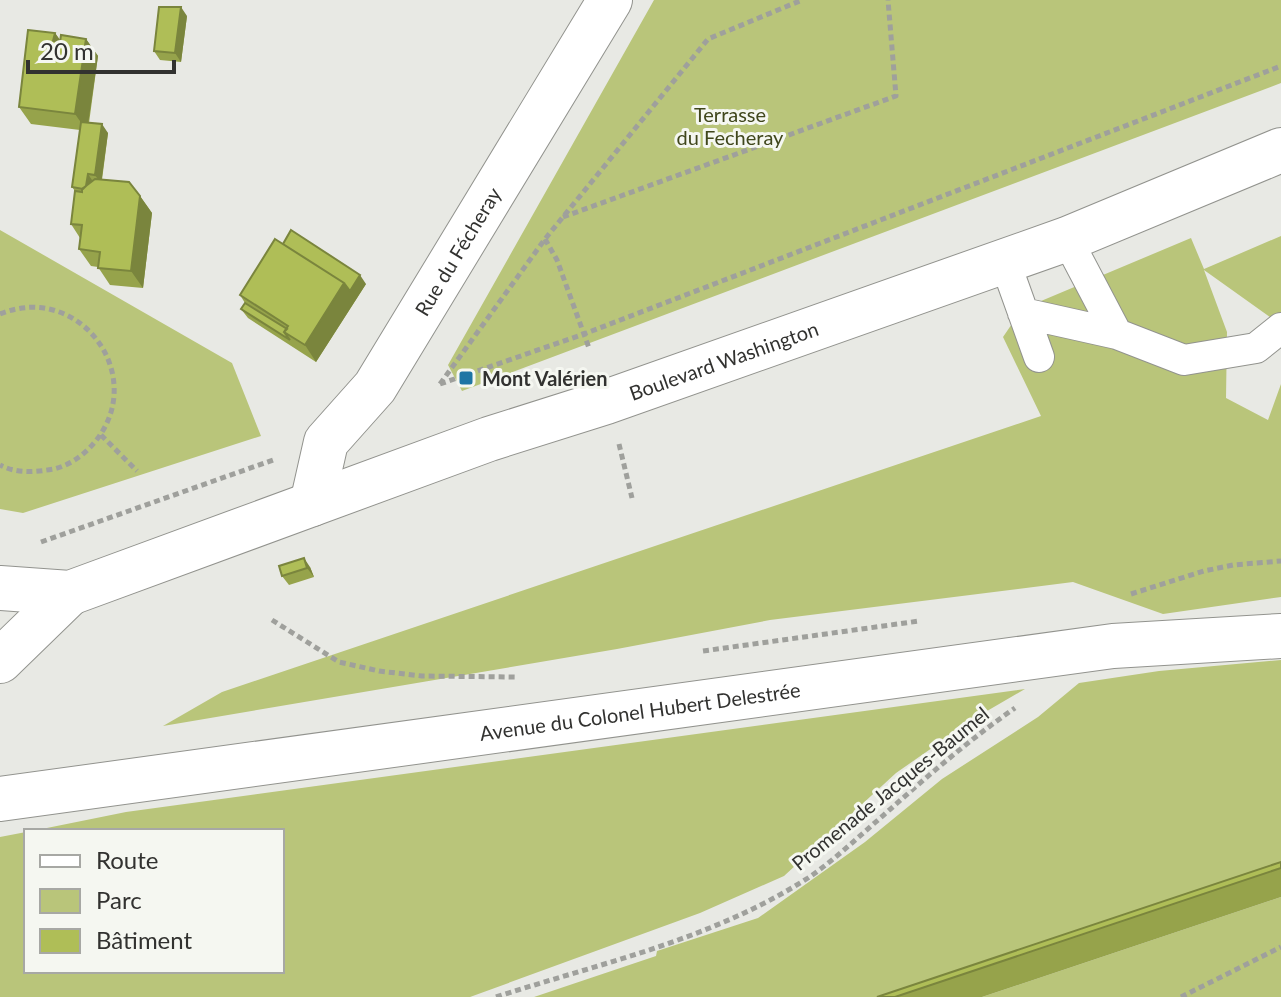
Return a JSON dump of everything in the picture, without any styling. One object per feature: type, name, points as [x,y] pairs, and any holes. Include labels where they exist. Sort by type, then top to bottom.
[{"type":"street","name":"Rue du Fécheray","points":[[312,504],[326,442],[375,387],[610,0]]},
{"type":"street","name":"Boulevard Washington","points":[[0,661],[70,593],[489,439],[606,402],[1067,239],[1281,150]]},
{"type":"street","name":"Boulevard Washington","points":[[0,588],[70,593]]},
{"type":"street","name":"Avenue du Colonel Hubert Delestrée","points":[[0,799],[1113,646],[1281,636]]},
{"type":"lane","points":[[1067,239],[1117,334]]},
{"type":"lane","points":[[1002,262],[1039,357]]},
{"type":"lane","points":[[1023,313],[1117,334],[1184,360],[1256,348],[1281,328]]},
{"type":"path","points":[[802,0],[708,39],[545,239],[440,384],[584,334],[1281,66]]},
{"type":"path","points":[[562,218],[896,96],[888,0]]},
{"type":"path","points":[[545,239],[557,260],[589,348]]},
{"type":"path","points":[[0,314],[13,309],[40,307],[67,314],[90,330],[106,352],[114,378],[113,406],[101,435],[86,453],[62,467],[35,472],[0,465]]},
{"type":"path","points":[[101,435],[137,471]]},
{"type":"path","points":[[618,441],[632,498]]},
{"type":"path","points":[[29,546],[275,459]]},
{"type":"path","points":[[1126,596],[1204,571],[1281,561]]},
{"type":"path","points":[[272,620],[339,662],[352,665],[422,676],[520,677]]},
{"type":"path","name":"Promenade Jacques-Baumel","points":[[496,997],[686,939],[775,898],[846,849],[983,730],[1018,706]]},
{"type":"path","points":[[1181,997],[1281,947]]},
{"type":"green space","name":"Terrasse du Fecheray","points":[[654,0],[1281,0],[1281,83],[462,391],[448,365]]},
{"type":"green space","points":[[0,230],[232,363],[261,436],[23,513],[0,509]]},
{"type":"green space","points":[[1281,236],[1281,325],[1204,270],[1227,332],[1226,398],[1268,420],[1281,384],[1281,597],[1163,614],[1073,582],[770,620],[163,726],[222,692],[1041,416],[1003,337],[1022,309],[1191,238],[1204,269]]},
{"type":"green space","points":[[1281,660],[1281,891],[965,997],[534,997],[656,956],[657,951],[758,918],[865,842],[942,779],[1038,717],[1079,683],[1159,671]]},
{"type":"green space","points":[[1025,689],[975,718],[896,773],[784,876],[700,913],[470,997],[0,997],[0,837],[24,832],[24,973],[284,973],[284,829],[42,829],[126,812]]},
{"type":"green space","points":[[1281,897],[1281,997],[982,997]]},
{"type":"building","points":[[159,7],[181,7],[175,53],[154,51]]},
{"type":"building","points":[[28,30],[55,33],[53,41],[60,42],[61,35],[86,39],[75,114],[19,107]]},
{"type":"building","points":[[81,122],[102,124],[95,175],[88,174],[83,189],[72,187]]},
{"type":"building","points":[[95,179],[129,182],[140,196],[131,271],[98,268],[100,252],[79,249],[82,225],[71,224],[75,191],[82,192]]},
{"type":"building","points":[[291,230],[360,275],[350,291],[344,283],[283,244]]},
{"type":"building","points":[[275,239],[344,283],[305,345],[284,332],[288,326],[240,295]]},
{"type":"building","points":[[245,303],[287,329],[284,332],[290,340],[241,309]]},
{"type":"building","points":[[304,558],[307,568],[282,576],[279,566]]},
{"type":"building","points":[[1281,862],[1281,868],[895,997],[877,997]]},
{"type":"place","name":"Mont Valérien","points":[[466,378]]}]
